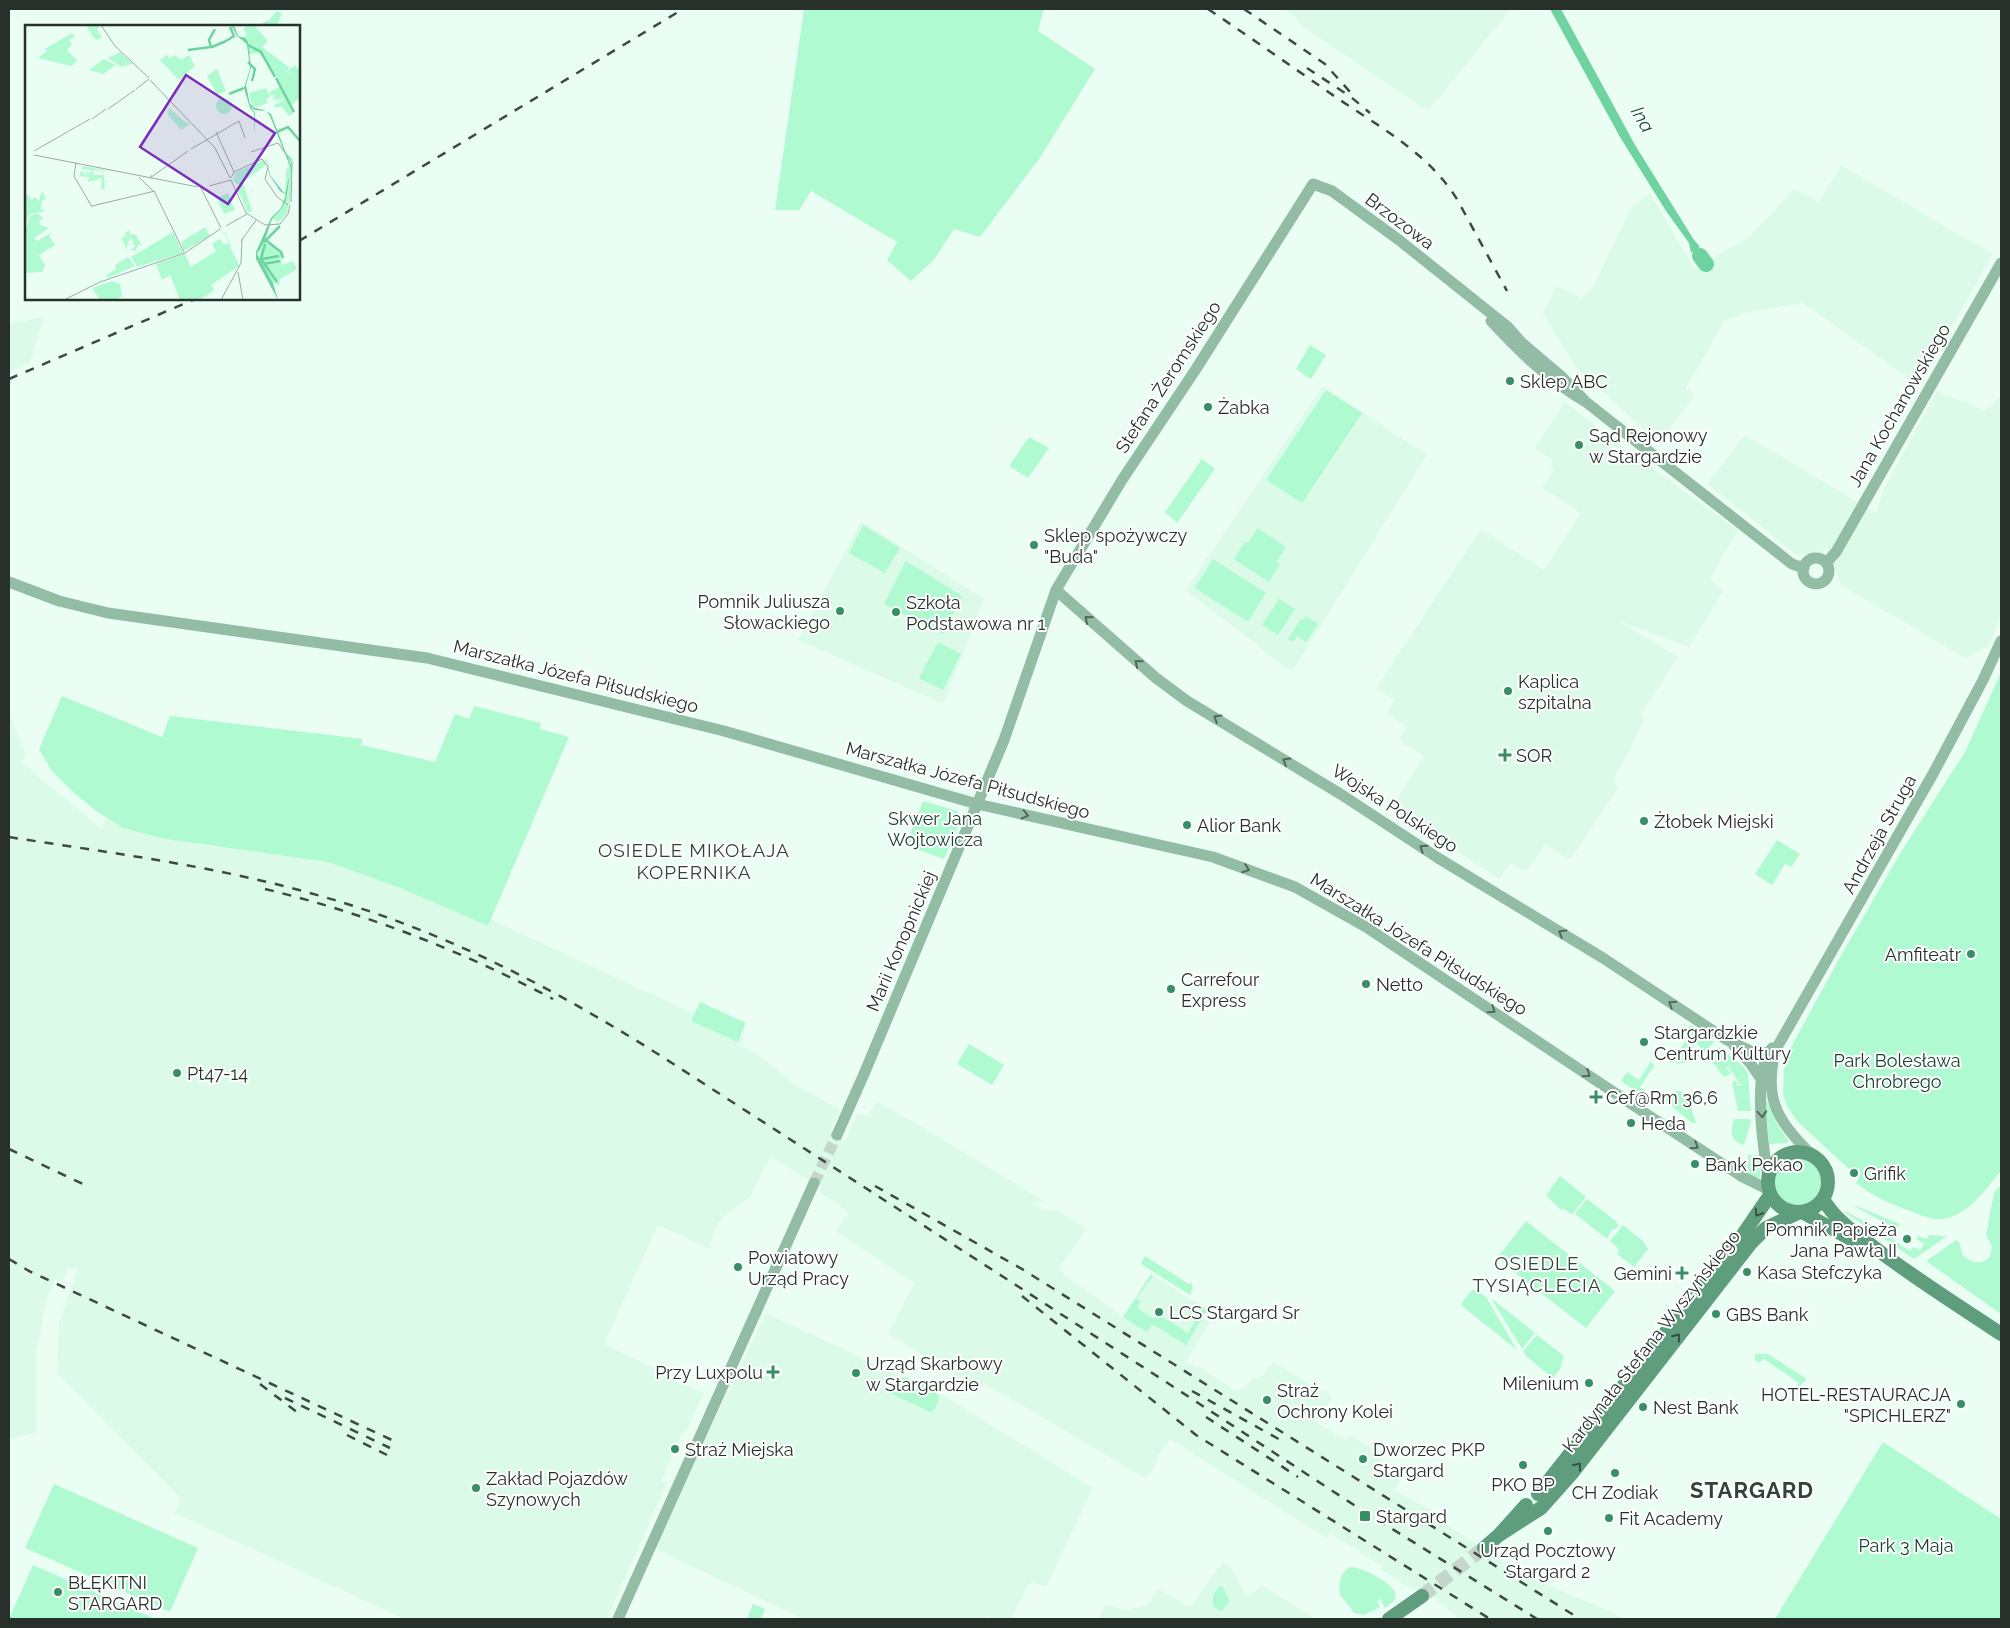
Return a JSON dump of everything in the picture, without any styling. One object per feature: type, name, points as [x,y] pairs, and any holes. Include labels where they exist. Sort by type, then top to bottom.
[{"type":"main road","points":[[1801,1212],[1816,1206],[1823,1199],[1828,1186],[1828,1178],[1822,1165],[1814,1157],[1801,1152],[1786,1154],[1774,1164],[1769,1187],[1776,1203],[1785,1209],[1801,1212],[1896,1264]]},
{"type":"main road","name":"Kardynała Stefana Wyszyńskiego","points":[[1536,1504],[1742,1236],[1769,1187]]},
{"type":"main road","points":[[1823,1199],[1832,1214],[1896,1264],[2001,1334]]},
{"type":"main road","name":"Kardynała Stefana Wyszyńskiego","points":[[1484,1548],[1573,1472],[1751,1243],[1766,1228],[1801,1212]]},
{"type":"main road","points":[[1389,1619],[1403,1614],[1422,1596]]},
{"type":"street","name":"Brzozowa","points":[[1313,184],[1332,191],[1399,240],[1508,327],[1520,346],[1565,390],[1586,402],[1792,564],[1804,568]]},
{"type":"street","name":"Stefana Żeromskiego","points":[[1056,590],[1122,480],[1196,369],[1313,184]]},
{"type":"street","name":"Jana Kochanowskiego","points":[[1826,563],[1836,552],[2001,263]]},
{"type":"street","points":[[1820,559],[1828,567],[1828,576],[1822,583],[1816,584],[1806,579],[1804,568],[1809,561],[1820,559]]},
{"type":"street","name":"Marszałka Józefa Piłsudskiego","points":[[9,582],[78,606],[140,618],[427,658],[724,731],[978,804],[1119,837],[1199,853],[1295,887],[1366,927],[1741,1176],[1769,1187]]},
{"type":"street","name":"Marii Konopnickiej","points":[[837,1135],[1004,740],[1056,590]]},
{"type":"street","name":"Wojska Polskiego","points":[[1056,590],[1173,692],[1342,795],[1438,858],[1603,958],[1727,1040],[1755,1053],[1768,1054]]},
{"type":"street","name":"Andrzeja Struga","points":[[1769,1187],[1762,1117],[1761,1078],[1763,1064],[1768,1054],[1780,1040],[1830,956],[1934,772],[1983,680],[2001,641]]},
{"type":"street","name":"Wojska Polskiego","points":[[1727,1040],[1750,1063],[1761,1078],[1775,1108]]},
{"type":"street","name":"Andrzeja Struga","points":[[1780,1040],[1775,1054],[1771,1077],[1775,1108],[1787,1129],[1814,1157]]},
{"type":"street","points":[[618,1619],[814,1183]]},
{"type":"shaded area","points":[[1284,9],[1511,9],[1428,111],[1306,29],[1294,16]]},
{"type":"shaded area","points":[[1550,9],[1561,9],[1635,145],[1700,247],[1691,253],[1689,243],[1666,211],[1620,137]]},
{"type":"shaded area","points":[[1841,165],[1993,253],[1919,386],[1803,303],[1744,313],[1724,322],[1686,388],[1695,395],[1659,443],[1576,367],[1543,314],[1556,286],[1582,298],[1593,287],[1632,206],[1650,193],[1694,268],[1748,238],[1794,189],[1819,202]]},
{"type":"shaded area","points":[[44,317],[30,363],[9,371],[9,324]]},
{"type":"shaded area","points":[[1323,386],[1427,455],[1292,672],[1186,590]]},
{"type":"shaded area","points":[[1937,391],[1984,410],[1993,405],[2001,396],[2001,615],[1989,646],[1965,658],[1841,585],[1827,548],[1817,553],[1797,555],[1707,484],[1745,435],[1876,513],[1883,490]]},
{"type":"shaded area","points":[[1565,402],[1624,448],[1738,530],[1710,579],[1723,591],[1689,647],[1619,621],[1678,657],[1641,715],[1645,718],[1614,778],[1618,788],[1570,860],[1545,844],[1526,872],[1511,863],[1499,879],[1391,808],[1424,756],[1399,740],[1407,727],[1387,713],[1394,700],[1376,688],[1481,529],[1544,570],[1581,513],[1542,488],[1553,471],[1550,464],[1553,460],[1535,448]]},
{"type":"shaded area","name":"Szkoła Podstawowa nr 1","points":[[861,521],[984,599],[943,704],[798,640]]},
{"type":"shaded area","points":[[9,714],[26,754],[22,763],[102,829],[105,818],[123,828],[206,846],[328,862],[403,889],[488,926],[490,919],[744,1037],[741,1046],[756,1053],[797,1086],[840,1109],[830,1131],[845,1141],[858,1113],[871,1116],[870,1111],[877,1102],[912,1121],[1044,1201],[1033,1202],[1041,1209],[1058,1211],[1086,1229],[1058,1270],[1123,1317],[1151,1274],[1207,1310],[1203,1317],[1210,1322],[1186,1362],[1197,1368],[1199,1366],[1236,1391],[1243,1388],[1253,1378],[1263,1376],[1273,1362],[1332,1397],[1316,1422],[1345,1440],[1351,1435],[1382,1455],[1380,1462],[1403,1476],[1394,1490],[1430,1510],[1428,1514],[1495,1555],[1518,1572],[1614,1613],[1623,1619],[1459,1619],[1442,1603],[1416,1587],[1412,1589],[1380,1569],[1382,1566],[1330,1533],[1326,1538],[1170,1439],[1158,1456],[1156,1465],[1146,1479],[1008,1397],[985,1385],[971,1383],[888,1334],[914,1283],[836,1231],[848,1212],[834,1201],[820,1194],[822,1188],[771,1157],[750,1197],[724,1216],[716,1227],[709,1249],[658,1225],[604,1344],[653,1367],[663,1376],[704,1393],[686,1433],[683,1431],[662,1481],[667,1483],[607,1619],[404,1619],[174,1513],[181,1499],[57,1373],[59,1323],[78,1269],[68,1268],[63,1281],[56,1278],[48,1296],[36,1352],[36,1433],[9,1439]]},
{"type":"shaded area","points":[[766,1313],[944,1396],[1093,1488],[1046,1587],[1030,1582],[1011,1619],[997,1619],[986,1616],[984,1619],[803,1619],[653,1548]]},
{"type":"shaded area","points":[[1223,1562],[1233,1570],[1247,1598],[1262,1585],[1316,1619],[1230,1619],[1229,1617],[1227,1619],[1098,1619],[1105,1605],[1127,1610],[1147,1605],[1158,1589],[1190,1607]]},
{"type":"green space","points":[[804,9],[1044,9],[1038,31],[1095,69],[1039,159],[980,237],[954,229],[933,261],[911,281],[887,260],[897,242],[811,191],[799,210],[775,210]]},
{"type":"green space","points":[[277,11],[282,14],[277,25],[258,25],[269,20]]},
{"type":"green space","points":[[1310,345],[1326,355],[1311,379],[1296,369]]},
{"type":"green space","points":[[1326,390],[1362,413],[1302,503],[1266,480]]},
{"type":"green space","points":[[1029,437],[1049,448],[1028,478],[1009,466]]},
{"type":"green space","points":[[1202,459],[1215,469],[1177,523],[1165,512]]},
{"type":"green space","points":[[863,525],[900,548],[885,573],[849,553]]},
{"type":"green space","points":[[1258,528],[1286,547],[1276,562],[1280,564],[1269,582],[1234,559],[1245,542],[1248,543]]},
{"type":"green space","points":[[1213,559],[1266,593],[1248,622],[1195,588]]},
{"type":"green space","points":[[906,561],[962,596],[943,634],[884,604]]},
{"type":"green space","points":[[1279,599],[1295,609],[1278,635],[1262,625]]},
{"type":"green space","points":[[1306,616],[1318,624],[1306,642],[1297,636],[1293,642],[1288,639],[1301,619],[1303,620]]},
{"type":"green space","points":[[938,642],[961,654],[943,690],[919,678]]},
{"type":"green space","name":"Park Bolesława Chrobrego","points":[[2001,672],[2001,1171],[1980,1196],[1964,1210],[1955,1216],[1945,1219],[1934,1219],[1885,1201],[1856,1183],[1859,1178],[1798,1122],[1788,1108],[1783,1094],[1784,1070],[1790,1049],[1839,959],[1901,852],[1965,752]]},
{"type":"green space","points":[[62,696],[162,737],[170,716],[363,739],[361,745],[435,762],[455,714],[469,719],[474,706],[541,723],[540,729],[569,737],[488,926],[403,889],[328,862],[165,839],[123,828],[96,811],[72,791],[52,771],[39,749]]},
{"type":"green space","name":"Skwer Jana Wojtowicza","points":[[923,801],[958,811],[959,825],[944,859],[906,845]]},
{"type":"green space","points":[[1777,840],[1800,854],[1791,867],[1785,864],[1772,885],[1755,874]]},
{"type":"green space","points":[[700,1002],[746,1023],[738,1042],[691,1021]]},
{"type":"green space","points":[[1690,1025],[1714,1042],[1704,1053],[1690,1033],[1688,1028]]},
{"type":"green space","points":[[1687,1038],[1700,1056],[1678,1064],[1673,1060]]},
{"type":"green space","points":[[969,1044],[1004,1065],[992,1085],[957,1064]]},
{"type":"green space","points":[[1719,1047],[1744,1067],[1748,1074],[1751,1111],[1738,1111],[1732,1083],[1736,1080],[1738,1086],[1745,1084],[1739,1084],[1728,1068],[1731,1063],[1726,1069],[1731,1073],[1724,1077],[1710,1059]]},
{"type":"green space","points":[[1651,1061],[1654,1066],[1640,1087],[1644,1090],[1643,1093],[1637,1092],[1621,1081],[1627,1072],[1639,1080]]},
{"type":"green space","points":[[1675,1091],[1680,1091],[1687,1095],[1696,1123],[1692,1123],[1664,1100]]},
{"type":"green space","points":[[1764,1093],[1777,1124],[1789,1141],[1787,1143],[1769,1144]]},
{"type":"green space","points":[[1734,1119],[1750,1119],[1751,1121],[1744,1145],[1736,1141],[1732,1135]]},
{"type":"green space","points":[[1748,1155],[1760,1157],[1760,1177],[1756,1179],[1747,1172]]},
{"type":"green space","points":[[1803,1159],[1815,1165],[1820,1173],[1820,1191],[1815,1199],[1807,1204],[1793,1205],[1781,1199],[1776,1191],[1775,1177],[1781,1165],[1789,1160]]},
{"type":"green space","points":[[1560,1176],[1586,1197],[1572,1215],[1563,1208],[1561,1210],[1547,1196]]},
{"type":"green space","points":[[2001,1185],[2001,1314],[1926,1261],[1956,1240],[1959,1242],[1963,1256],[1970,1261],[1977,1263],[1990,1257],[1992,1247],[1986,1235],[1994,1192]]},
{"type":"green space","points":[[1587,1199],[1617,1222],[1618,1226],[1614,1230],[1612,1229],[1607,1239],[1575,1214]]},
{"type":"green space","points":[[1849,1203],[1900,1224],[1897,1229],[1894,1228]]},
{"type":"green space","points":[[1845,1211],[1890,1235],[1892,1239],[1910,1251],[1913,1247],[1921,1250],[1924,1243],[1916,1239],[1918,1236],[1927,1239],[1929,1235],[1947,1236],[1914,1259]]},
{"type":"green space","points":[[1526,1221],[1615,1291],[1586,1328],[1497,1258]]},
{"type":"green space","points":[[1623,1225],[1643,1241],[1648,1249],[1634,1267],[1617,1254],[1619,1249],[1610,1241]]},
{"type":"green space","points":[[1145,1256],[1189,1284],[1191,1282],[1193,1288],[1190,1295],[1141,1264]]},
{"type":"green space","points":[[1151,1274],[1153,1276],[1136,1299],[1141,1301],[1137,1308],[1154,1319],[1158,1314],[1188,1333],[1195,1322],[1188,1317],[1197,1303],[1207,1310],[1186,1345],[1152,1324],[1147,1332],[1123,1317]]},
{"type":"green space","points":[[1472,1290],[1477,1290],[1486,1297],[1517,1350],[1462,1306],[1462,1303]]},
{"type":"green space","points":[[1491,1298],[1535,1333],[1522,1349]]},
{"type":"green space","points":[[1537,1335],[1564,1356],[1560,1369],[1553,1378],[1527,1357],[1523,1351]]},
{"type":"green space","points":[[1755,1354],[1768,1354],[1807,1379],[1799,1387],[1797,1386],[1799,1383],[1764,1359],[1758,1363],[1755,1359]]},
{"type":"green space","points":[[903,1377],[929,1386],[937,1393],[939,1398],[935,1409],[930,1412],[890,1393]]},
{"type":"green space","name":"Park 3 Maja","points":[[1883,1442],[2001,1519],[2001,1619],[1775,1619]]},
{"type":"green space","points":[[54,1484],[198,1548],[170,1612],[25,1548]]},
{"type":"green space","name":"BŁĘKITNI STARGARD","points":[[33,1565],[155,1619],[9,1619]]},
{"type":"green space","points":[[1351,1567],[1369,1573],[1389,1585],[1396,1594],[1394,1601],[1385,1608],[1380,1599],[1377,1601],[1380,1607],[1364,1615],[1354,1613],[1341,1597],[1339,1589],[1340,1580],[1344,1572]]},
{"type":"green space","points":[[1222,1586],[1230,1601],[1220,1611],[1214,1607],[1213,1598],[1217,1589]]},
{"type":"green space","points":[[753,1604],[765,1609],[761,1619],[747,1619]]},
{"type":"waterway","name":"Ina","points":[[1700,256],[1706,264]]},
{"type":"tunnel","points":[[814,1183],[837,1135]]},
{"type":"tunnel","points":[[1422,1596],[1484,1548]]},
{"type":"railway","points":[[300,240],[683,9]]},
{"type":"railway","points":[[1208,9],[1404,143],[1434,170],[1458,201],[1507,291]]},
{"type":"railway","points":[[1244,9],[1325,64],[1351,93]]},
{"type":"railway","points":[[1307,68],[1351,97],[1370,113]]},
{"type":"railway","points":[[9,379],[193,300]]},
{"type":"railway","points":[[9,837],[224,872],[295,889],[393,919],[485,958],[529,980],[661,1056],[1357,1507],[1537,1619]]},
{"type":"railway","points":[[265,889],[339,910],[412,935],[484,965],[553,999]]},
{"type":"railway","points":[[9,1149],[87,1186]]},
{"type":"railway","points":[[875,1186],[1022,1269],[1580,1619]]},
{"type":"railway","points":[[9,1259],[29,1271],[394,1441]]},
{"type":"railway","points":[[1022,1296],[1196,1435],[1490,1619]]},
{"type":"railway","points":[[260,1384],[302,1416]]},
{"type":"railway","points":[[1192,1391],[1284,1442]]},
{"type":"railway","points":[[285,1398],[390,1448]]},
{"type":"railway","points":[[1206,1417],[1298,1477]]},
{"type":"railway","points":[[347,1435],[387,1455]]},
{"type":"place","name":"Sklep ABC","points":[[1510,381]]},
{"type":"place","name":"Żabka","points":[[1208,407]]},
{"type":"place","name":"Sąd Rejonowy w Stargardzie","points":[[1579,445]]},
{"type":"place","name":"Sklep spożywczy \"Buda\"","points":[[1034,545]]},
{"type":"place","name":"Pomnik Juliusza Słowackiego","points":[[840,611]]},
{"type":"place","name":"Szkoła Podstawowa nr 1","points":[[896,612]]},
{"type":"place","name":"Kaplica szpitalna","points":[[1508,691]]},
{"type":"place","name":"SOR","points":[[1505,755]]},
{"type":"place","name":"Żłobek Miejski","points":[[1644,821]]},
{"type":"place","name":"Alior Bank","points":[[1187,825]]},
{"type":"place","name":"Amfiteatr","points":[[1971,954]]},
{"type":"place","name":"Netto","points":[[1366,984]]},
{"type":"place","name":"Carrefour Express","points":[[1171,989]]},
{"type":"place","name":"Stargardzkie Centrum Kultury","points":[[1644,1042]]},
{"type":"place","name":"Pt47-14","points":[[177,1073]]},
{"type":"place","name":"Cef@Rm 36,6","points":[[1596,1097]]},
{"type":"place","name":"Heda","points":[[1631,1123]]},
{"type":"place","name":"Bank Pekao","points":[[1695,1164]]},
{"type":"place","name":"Grifik","points":[[1854,1173]]},
{"type":"place","name":"Pomnik Papieża Jana Pawła II","points":[[1907,1239]]},
{"type":"place","name":"Powiatowy Urząd Pracy","points":[[738,1267]]},
{"type":"place","name":"Kasa Stefczyka","points":[[1747,1272]]},
{"type":"place","name":"Gemini","points":[[1682,1273]]},
{"type":"place","name":"LCS Stargard Sr","points":[[1159,1312]]},
{"type":"place","name":"GBS Bank","points":[[1716,1314]]},
{"type":"place","name":"Przy Luxpolu","points":[[773,1372]]},
{"type":"place","name":"Urząd Skarbowy w Stargardzie","points":[[856,1373]]},
{"type":"place","name":"Milenium","points":[[1589,1383]]},
{"type":"place","name":"Straż Ochrony Kolei","points":[[1267,1400]]},
{"type":"place","name":"HOTEL-RESTAURACJA \"SPICHLERZ\"","points":[[1961,1404]]},
{"type":"place","name":"Nest Bank","points":[[1643,1407]]},
{"type":"place","name":"Straż Miejska","points":[[675,1449]]},
{"type":"place","name":"Dworzec PKP Stargard","points":[[1363,1459]]},
{"type":"place","name":"PKO BP","points":[[1523,1465]]},
{"type":"place","name":"CH Zodiak","points":[[1615,1473]]},
{"type":"place","name":"Zakład Pojazdów Szynowych","points":[[476,1488]]},
{"type":"place","name":"Stargard","points":[[1365,1516]]},
{"type":"place","name":"Fit Academy","points":[[1609,1518]]},
{"type":"place","name":"Urząd Pocztowy Stargard 2","points":[[1548,1531]]},
{"type":"place","name":"BŁĘKITNI STARGARD","points":[[58,1592]]},
{"type":"district","name":"OSIEDLE MIKOŁAJA KOPERNIKA","points":[[694,861]]},
{"type":"district","name":"OSIEDLE TYSIĄCLECIA","points":[[1537,1274]]},
{"type":"district","name":"STARGARD","points":[[1752,1490]]}]
